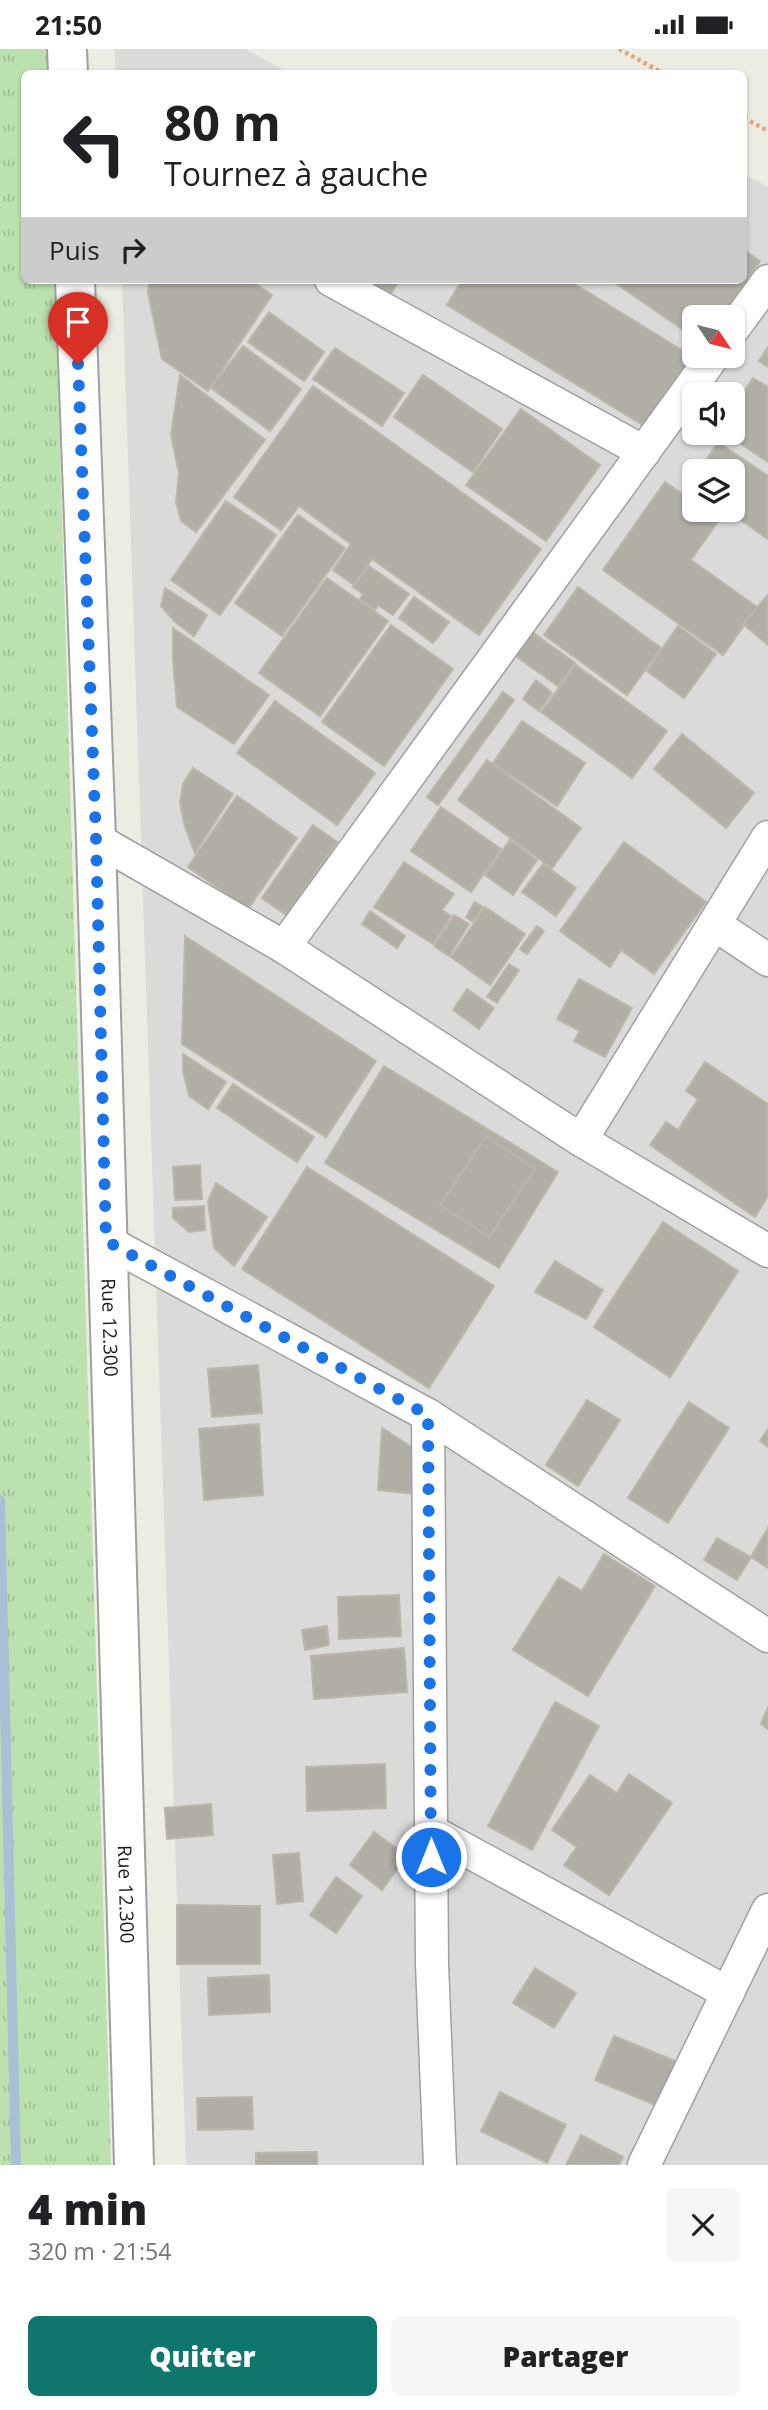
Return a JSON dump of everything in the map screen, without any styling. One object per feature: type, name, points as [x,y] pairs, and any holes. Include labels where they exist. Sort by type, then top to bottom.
[{"type":"street","points":[[68,49],[68,70]]},
{"type":"street","points":[[746,311],[768,281]]},
{"type":"street","name":"Rue 12.300","points":[[75,284],[96,839],[134,2165]]},
{"type":"street","points":[[338,284],[644,452]]},
{"type":"street","points":[[284,947],[705,368]]},
{"type":"street","points":[[581,1139],[768,837]]},
{"type":"street","points":[[96,839],[284,947],[581,1139],[768,1251]]},
{"type":"street","points":[[714,924],[768,960]]},
{"type":"street","points":[[106,1241],[428,1415],[768,1636]]},
{"type":"street","points":[[428,1415],[432,1964],[440,2165]]},
{"type":"street","points":[[431,1831],[728,1993]]},
{"type":"street","points":[[644,2165],[768,1910]]},
{"type":"path","points":[[619,49],[658,70]]},
{"type":"path","points":[[747,120],[768,131]]},
{"type":"shaded area","points":[[115,49],[246,49],[284,70],[115,70]]},
{"type":"shaded area","points":[[747,176],[768,187],[768,2165],[186,2165],[122,284],[747,284]]},
{"type":"green space","points":[[0,49],[48,49],[49,70],[21,70],[21,284],[55,284],[111,2165],[0,2165]]},
{"type":"building","points":[[747,252],[760,261],[747,280]]},
{"type":"building","points":[[149,284],[256,284],[272,295],[208,391],[162,359],[148,293]]},
{"type":"building","points":[[366,284],[397,284],[387,299]]},
{"type":"building","points":[[460,284],[574,284],[682,350],[682,368],[693,368],[682,382],[654,432],[447,305]]},
{"type":"building","points":[[617,284],[744,284],[729,305],[682,305],[682,329]]},
{"type":"building","points":[[269,312],[324,352],[304,381],[248,342]]},
{"type":"building","points":[[243,346],[301,389],[270,431],[211,388]]},
{"type":"building","points":[[768,347],[768,367],[759,361]]},
{"type":"building","points":[[335,348],[404,393],[382,426],[313,379]]},
{"type":"building","points":[[180,375],[265,440],[196,532],[181,521],[176,502],[179,473],[171,435]]},
{"type":"building","points":[[423,375],[502,429],[473,472],[394,417]]},
{"type":"building","points":[[753,378],[768,387],[768,462],[742,445],[745,445],[745,390]]},
{"type":"building","points":[[313,386],[541,549],[479,635],[372,559],[354,585],[333,570],[351,544],[299,506],[281,530],[234,497]]},
{"type":"building","points":[[521,409],[600,465],[546,541],[466,485]]},
{"type":"building","points":[[716,445],[722,445],[743,459],[707,459]]},
{"type":"building","points":[[745,460],[768,476],[768,539],[744,522]]},
{"type":"building","points":[[665,482],[682,494],[682,522],[718,522],[691,560],[757,607],[723,655],[603,570]]},
{"type":"building","points":[[226,501],[276,535],[220,615],[171,580]]},
{"type":"building","points":[[298,515],[345,548],[282,636],[235,603]]},
{"type":"building","points":[[369,566],[409,594],[393,615],[378,605],[375,610],[360,599],[363,594],[353,587]]},
{"type":"building","points":[[327,578],[388,621],[320,716],[259,673]]},
{"type":"building","points":[[578,587],[661,648],[627,695],[544,635]]},
{"type":"building","points":[[165,588],[207,615],[194,636],[175,622],[161,606]]},
{"type":"building","points":[[768,595],[768,645],[743,624]]},
{"type":"building","points":[[414,597],[449,622],[433,643],[399,618]]},
{"type":"building","points":[[391,625],[453,669],[384,766],[322,722]]},
{"type":"building","points":[[678,626],[716,654],[684,698],[647,671]]},
{"type":"building","points":[[173,628],[269,695],[234,744],[177,707]]},
{"type":"building","points":[[528,629],[575,663],[558,686],[510,652]]},
{"type":"building","points":[[576,665],[667,731],[632,778],[541,712]]},
{"type":"building","points":[[536,680],[552,693],[539,711],[523,699]]},
{"type":"building","points":[[503,692],[514,700],[438,805],[427,797]]},
{"type":"building","points":[[275,701],[375,773],[337,825],[237,753]]},
{"type":"building","points":[[522,721],[585,763],[557,806],[493,763]]},
{"type":"building","points":[[682,734],[754,793],[726,828],[654,769]]},
{"type":"building","points":[[487,760],[581,828],[552,868],[458,800]]},
{"type":"building","points":[[193,768],[233,794],[195,853],[185,827],[180,803],[183,784]]},
{"type":"building","points":[[237,796],[297,838],[248,909],[188,867]]},
{"type":"building","points":[[441,807],[501,849],[471,892],[411,851]]},
{"type":"building","points":[[313,825],[337,842],[286,915],[262,898]]},
{"type":"building","points":[[510,840],[537,860],[513,895],[485,875]]},
{"type":"building","points":[[624,842],[706,902],[654,974],[621,950],[610,967],[560,931]]},
{"type":"building","points":[[404,862],[454,894],[442,910],[451,916],[433,944],[374,907]]},
{"type":"building","points":[[543,864],[576,888],[556,916],[522,892]]},
{"type":"building","points":[[475,902],[483,907],[473,922],[466,917]]},
{"type":"building","points":[[485,907],[525,934],[490,985],[451,957]]},
{"type":"building","points":[[370,911],[405,936],[397,948],[362,924]]},
{"type":"building","points":[[454,915],[469,924],[449,956],[434,946]]},
{"type":"building","points":[[537,926],[544,931],[527,954],[520,949]]},
{"type":"building","points":[[185,936],[376,1061],[326,1137],[182,1044]]},
{"type":"building","points":[[509,964],[519,970],[497,1003],[487,997]]},
{"type":"building","points":[[579,979],[632,1008],[605,1057],[574,1041],[580,1031],[557,1019]]},
{"type":"building","points":[[467,989],[494,1008],[479,1029],[453,1010]]},
{"type":"building","points":[[183,1054],[226,1082],[208,1109],[189,1096],[183,1071]]},
{"type":"building","points":[[705,1062],[768,1104],[768,1196],[755,1217],[650,1145],[666,1122],[678,1130],[698,1099],[686,1091]]},
{"type":"building","points":[[384,1066],[558,1172],[499,1268],[325,1163]]},
{"type":"building","points":[[233,1084],[314,1137],[297,1162],[217,1108]]},
{"type":"building","points":[[486,1136],[535,1169],[489,1237],[440,1205]]},
{"type":"building","points":[[200,1165],[202,1199],[175,1200],[173,1167]]},
{"type":"building","points":[[307,1167],[494,1286],[429,1388],[242,1269]]},
{"type":"building","points":[[216,1183],[267,1217],[234,1266],[214,1248],[208,1201]]},
{"type":"building","points":[[204,1206],[205,1230],[189,1232],[173,1218],[173,1208]]},
{"type":"building","points":[[663,1222],[738,1271],[670,1377],[594,1327]]},
{"type":"building","points":[[555,1261],[603,1290],[586,1319],[535,1292]]},
{"type":"building","points":[[258,1365],[262,1413],[212,1417],[208,1369]]},
{"type":"building","points":[[587,1400],[620,1420],[578,1486],[546,1465]]},
{"type":"building","points":[[689,1402],[729,1428],[668,1523],[628,1498]]},
{"type":"building","points":[[259,1424],[263,1495],[204,1500],[199,1429]]},
{"type":"building","points":[[382,1428],[418,1451],[416,1494],[378,1490]]},
{"type":"building","points":[[768,1429],[768,1447],[760,1441]]},
{"type":"building","points":[[768,1528],[768,1568],[751,1557]]},
{"type":"building","points":[[717,1538],[751,1557],[737,1580],[704,1560]]},
{"type":"building","points":[[604,1554],[655,1586],[588,1696],[513,1650],[559,1577],[582,1591]]},
{"type":"building","points":[[399,1595],[401,1636],[339,1639],[338,1597]]},
{"type":"building","points":[[327,1626],[329,1645],[305,1650],[302,1630]]},
{"type":"building","points":[[404,1648],[407,1692],[314,1699],[311,1656]]},
{"type":"building","points":[[555,1702],[599,1726],[532,1850],[488,1826]]},
{"type":"building","points":[[768,1707],[768,1729],[761,1724]]},
{"type":"building","points":[[385,1764],[386,1808],[307,1811],[306,1767]]},
{"type":"building","points":[[629,1774],[672,1803],[609,1895],[564,1865],[577,1847],[552,1830],[590,1775],[617,1793]]},
{"type":"building","points":[[211,1804],[213,1835],[167,1839],[165,1808]]},
{"type":"building","points":[[374,1832],[407,1856],[382,1890],[350,1865]]},
{"type":"building","points":[[299,1853],[303,1901],[277,1904],[273,1855]]},
{"type":"building","points":[[336,1877],[362,1896],[336,1933],[310,1915]]},
{"type":"building","points":[[177,1905],[260,1906],[260,1964],[177,1964]]},
{"type":"building","points":[[535,1968],[576,1993],[554,2028],[513,2003]]},
{"type":"building","points":[[269,1975],[270,2012],[209,2015],[208,1978]]},
{"type":"building","points":[[614,2036],[678,2062],[660,2107],[595,2080]]},
{"type":"building","points":[[500,2092],[566,2125],[547,2163],[481,2131]]},
{"type":"building","points":[[252,2097],[253,2129],[198,2130],[197,2098]]},
{"type":"building","points":[[581,2135],[623,2157],[619,2165],[566,2165]]},
{"type":"building","points":[[317,2152],[317,2165],[256,2165],[256,2153]]},
{"type":"waterway","points":[[0,1500],[16,2165]]},
{"type":"route","points":[[78,364],[96,839],[106,1241],[428,1415],[431,1857]]}]
